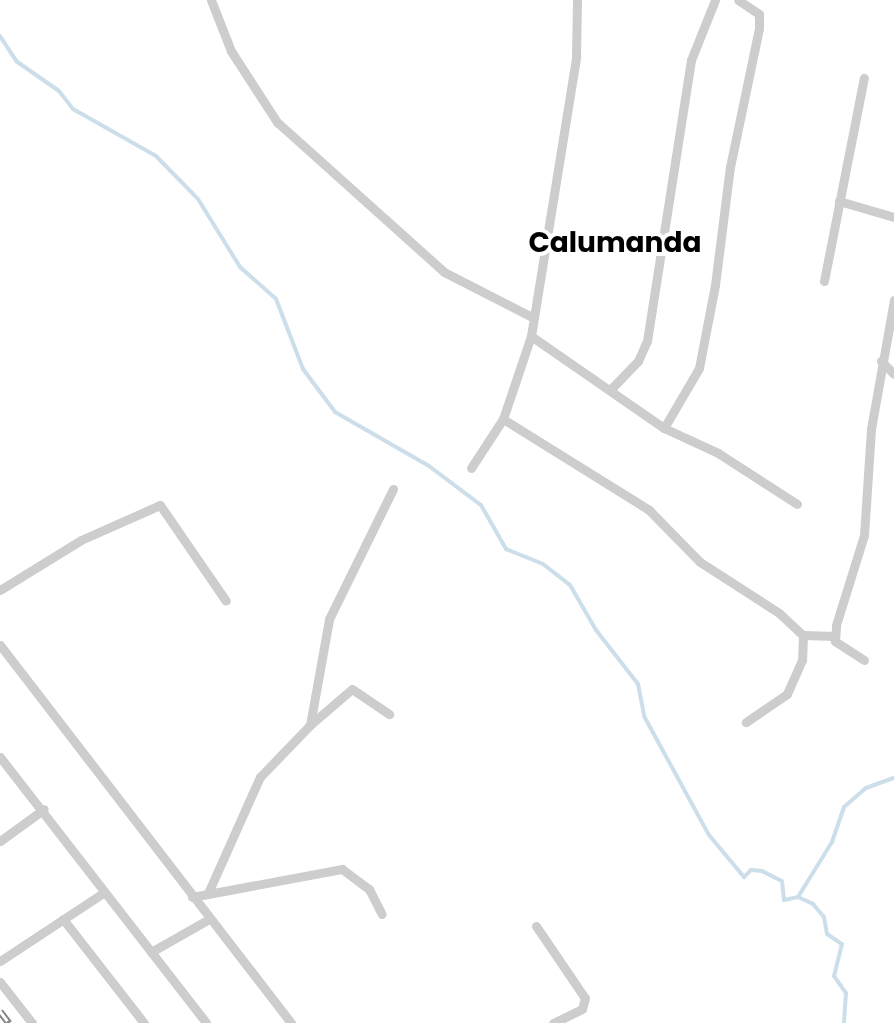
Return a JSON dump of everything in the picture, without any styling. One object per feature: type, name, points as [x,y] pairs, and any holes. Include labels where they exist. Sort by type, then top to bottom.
[{"type":"street","points":[[211,0],[231,51],[277,122],[444,272],[534,318]]},
{"type":"street","points":[[471,468],[503,419],[531,336],[576,57],[577,0]]},
{"type":"street","points":[[611,389],[638,361],[647,341],[691,60],[715,0]]},
{"type":"street","points":[[664,428],[699,368],[715,285],[730,167],[759,28],[759,14],[738,0]]},
{"type":"street","points":[[824,281],[864,78]]},
{"type":"street","points":[[839,201],[894,217]]},
{"type":"street","points":[[864,660],[843,649],[835,636],[864,535],[881,361],[894,300]]},
{"type":"street","points":[[531,336],[664,428],[718,453],[797,504]]},
{"type":"street","points":[[881,361],[894,374]]},
{"type":"street","points":[[503,419],[649,510],[700,562],[779,613],[803,635],[835,636]]},
{"type":"street","points":[[310,725],[329,619],[393,489]]},
{"type":"street","points":[[0,590],[81,540],[160,505],[226,601]]},
{"type":"street","points":[[746,722],[787,694],[802,660],[803,635]]},
{"type":"street","points":[[0,645],[291,1023]]},
{"type":"street","points":[[208,893],[260,777],[310,725],[352,689],[389,714]]},
{"type":"street","points":[[0,757],[44,809],[103,893],[206,1023]]},
{"type":"street","points":[[0,841],[44,809]]},
{"type":"street","points":[[192,897],[342,869],[369,889],[382,914]]},
{"type":"street","points":[[0,961],[103,893]]},
{"type":"street","points":[[63,919],[144,1023]]},
{"type":"street","points":[[151,952],[209,919]]},
{"type":"street","points":[[536,926],[585,998],[582,1009],[553,1023]]},
{"type":"street","points":[[0,982],[32,1023]]},
{"type":"waterway","points":[[0,36],[16,61],[59,91],[73,109],[156,156],[198,199],[240,267],[276,299],[303,369],[335,412],[429,466],[481,505],[506,549],[543,564],[570,585],[596,630],[638,684],[644,716],[709,835],[744,877],[751,870],[762,871],[782,881],[784,900],[798,897],[813,904],[824,917],[827,934],[842,944],[834,976],[846,993],[844,1023]]},
{"type":"waterway","points":[[798,897],[832,842],[844,807],[866,788],[894,778]]},
{"type":"railway","points":[[0,1011],[9,1023]]},
{"type":"district","name":"Calumanda","points":[[615,243]]}]
